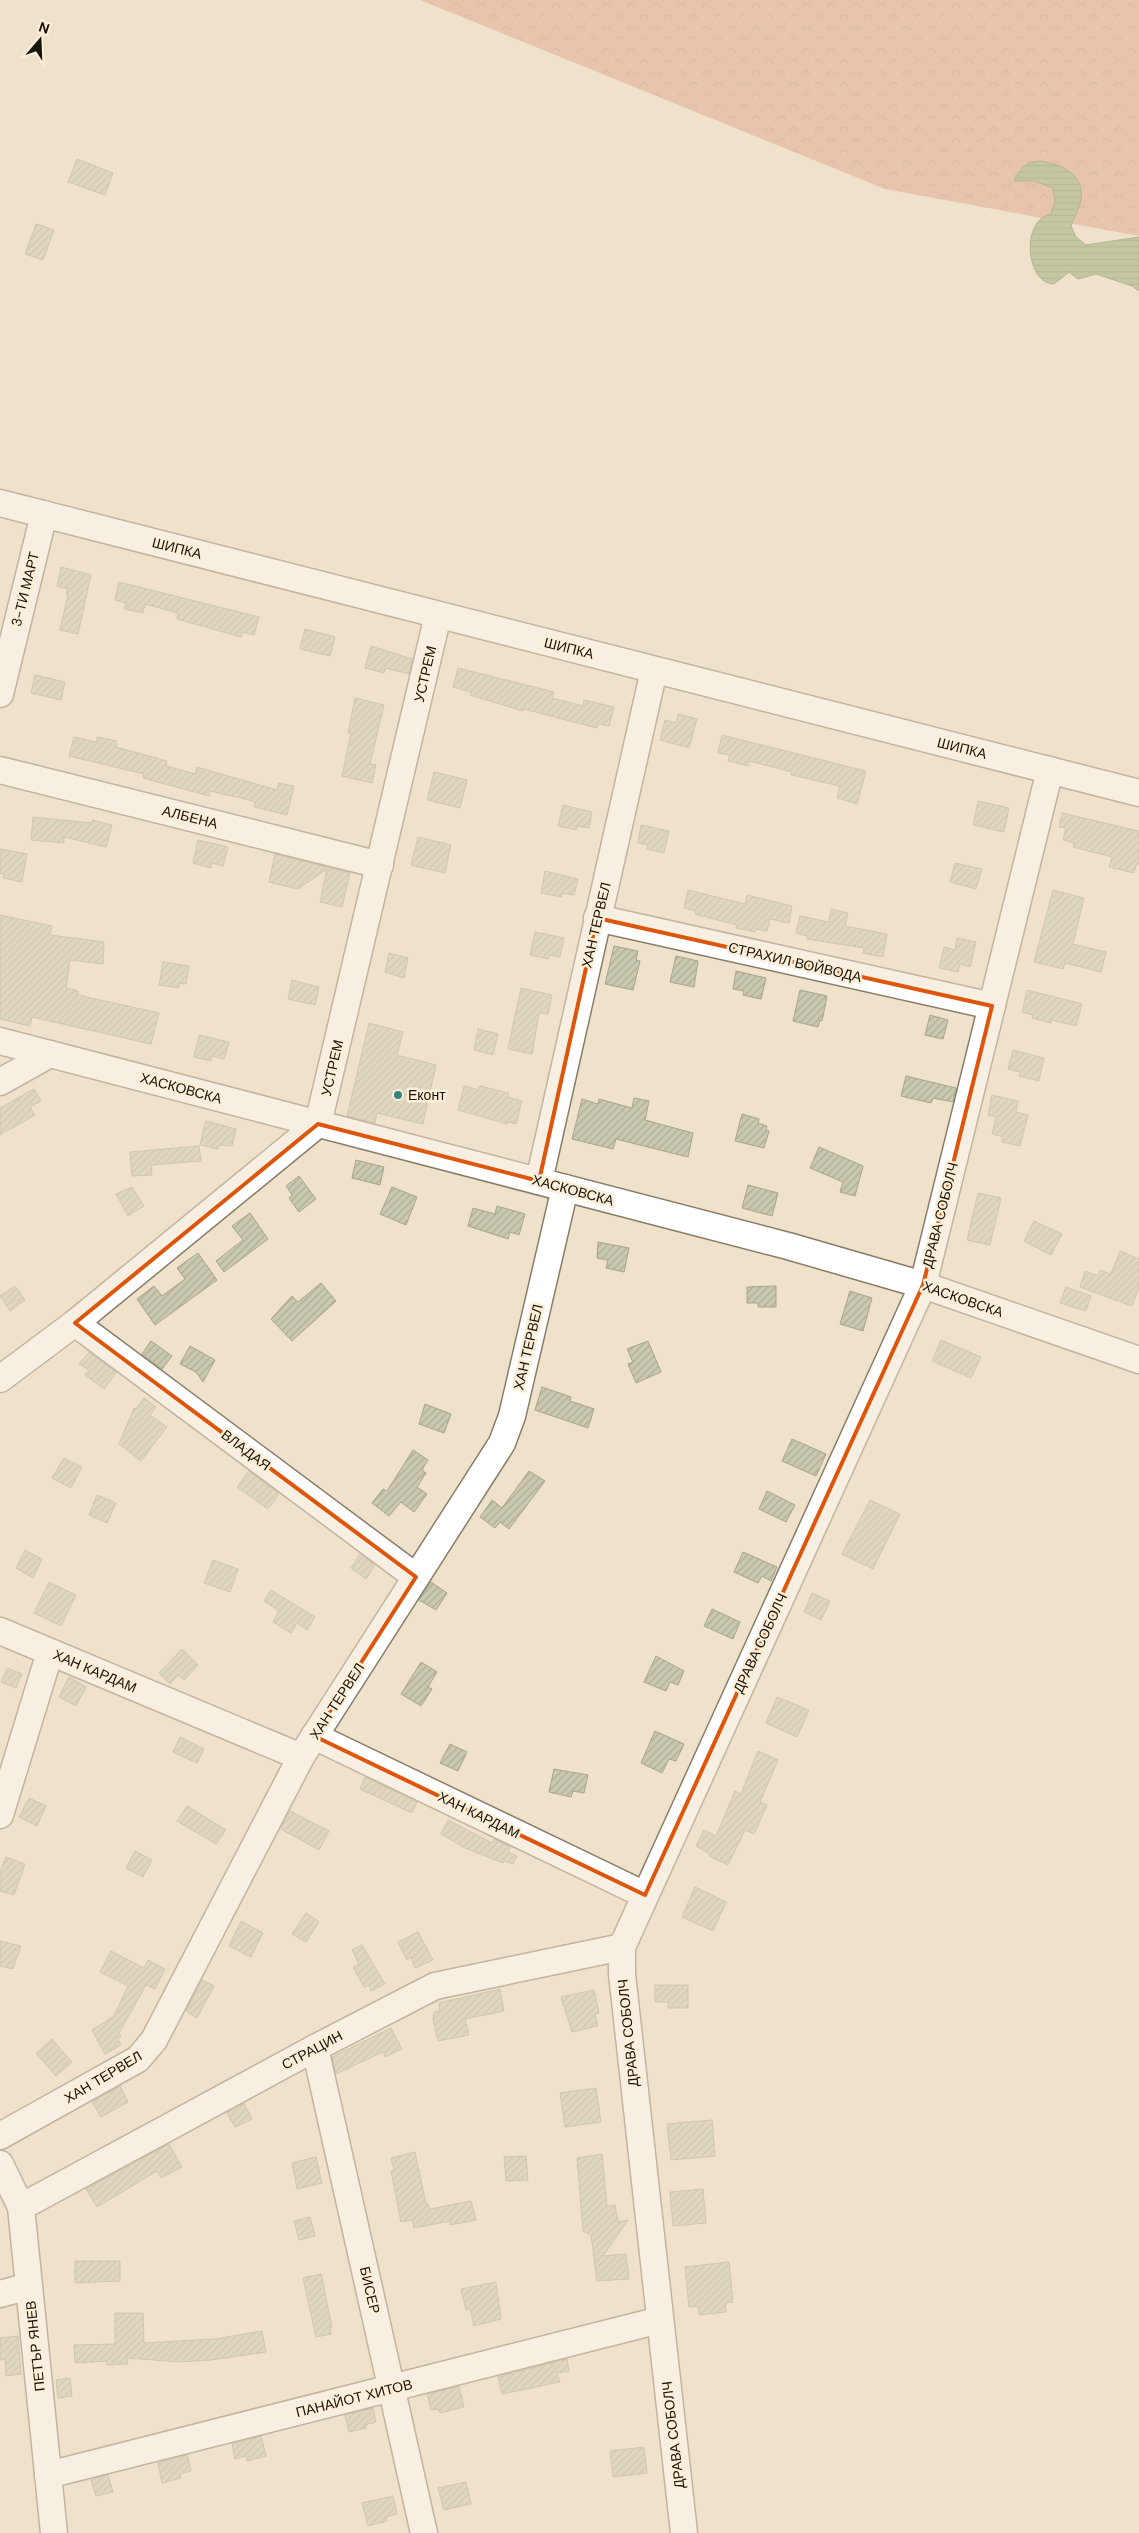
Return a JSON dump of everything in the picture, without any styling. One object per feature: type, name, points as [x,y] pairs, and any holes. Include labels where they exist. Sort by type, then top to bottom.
[{"type":"street","name":"ШИПКА","points":[[0,503],[1139,793]]},
{"type":"street","name":"3-ТИ МАРТ","points":[[0,694],[44,514]]},
{"type":"street","name":"УСТРЕМ","points":[[318,1124],[438,615]]},
{"type":"street","name":"ХАН ТЕРВЕЛ","points":[[539,1180],[654,670]]},
{"type":"street","name":"АЛБЕНА","points":[[0,770],[380,865]]},
{"type":"street","name":"ДРАВА СОБОЛЧ","points":[[684,2533],[622,1974],[622,1947],[923,1285],[1050,770]]},
{"type":"street","name":"СТРАХИЛ ВОЙВОДА","points":[[597,918],[992,1006]]},
{"type":"street","name":"ХАСКОВСКА","points":[[0,1041],[788,1246],[923,1285],[1139,1360]]},
{"type":"street","points":[[0,1082],[50,1054]]},
{"type":"street","points":[[0,1379],[75,1324],[318,1124]]},
{"type":"street","name":"ХАН ТЕРВЕЛ","points":[[0,2136],[138,2059],[147,2050],[308,1746],[502,1443],[508,1428],[565,1188]]},
{"type":"street","name":"ВЛАДАЯ","points":[[75,1324],[416,1577]]},
{"type":"street","name":"ХАН КАРДАМ","points":[[0,1631],[50,1652],[308,1746],[644,1895]]},
{"type":"street","points":[[0,1815],[50,1652]]},
{"type":"street","name":"СТРАЦИН","points":[[21,2207],[315,2048],[435,1986],[622,1947]]},
{"type":"street","name":"БИСЕР","points":[[315,2048],[424,2533]]},
{"type":"street","name":"ПЕТЪР ЯНЕВ","points":[[0,2164],[21,2207],[54,2533]]},
{"type":"street","points":[[0,2294],[29,2286]]},
{"type":"street","name":"ПАНАЙОТ ХИТОВ","points":[[48,2475],[660,2320]]},
{"type":"highlighted area","points":[[597,918],[992,1006],[923,1285],[645,1895],[314,1736],[416,1577],[75,1323],[318,1124],[539,1181]]},
{"type":"green space","points":[[420,0],[1139,0],[1139,236],[885,189]]},
{"type":"shaded area","points":[[1040,161],[1063,168],[1070,172],[1079,183],[1081,200],[1071,226],[1076,237],[1086,245],[1139,237],[1139,291],[1132,286],[1096,274],[1078,279],[1069,272],[1054,284],[1045,281],[1037,274],[1030,251],[1031,239],[1034,227],[1041,219],[1051,214],[1055,201],[1053,188],[1034,181],[1014,181],[1024,167],[1030,163]]},
{"type":"building","points":[[77,159],[113,173],[105,195],[68,182]]},
{"type":"building","points":[[36,224],[54,230],[43,260],[25,254]]},
{"type":"building","points":[[61,567],[91,575],[78,634],[60,630],[68,595],[66,594],[68,589],[57,586]]},
{"type":"building","points":[[119,582],[259,617],[254,635],[242,632],[241,637],[177,619],[178,613],[145,604],[143,613],[124,609],[126,603],[115,600]]},
{"type":"building","points":[[305,629],[335,637],[330,656],[300,649]]},
{"type":"building","points":[[371,646],[412,659],[409,674],[385,668],[384,673],[365,668]]},
{"type":"building","points":[[458,668],[554,692],[552,698],[583,706],[584,700],[614,707],[609,726],[598,724],[597,728],[524,709],[523,711],[470,695],[471,692],[453,687]]},
{"type":"building","points":[[35,675],[65,682],[61,700],[31,693]]},
{"type":"building","points":[[355,698],[384,705],[370,764],[376,765],[372,783],[342,776],[351,733],[348,733]]},
{"type":"building","points":[[678,714],[697,719],[689,748],[660,740],[665,720],[676,723]]},
{"type":"building","points":[[722,735],[866,771],[857,804],[837,798],[840,786],[791,775],[792,772],[749,761],[748,766],[728,761],[730,755],[718,753]]},
{"type":"building","points":[[74,737],[96,742],[97,737],[117,741],[116,747],[167,761],[166,766],[195,774],[197,767],[277,790],[279,783],[294,786],[287,815],[254,807],[255,802],[249,800],[210,791],[209,796],[143,778],[144,774],[69,756]]},
{"type":"building","points":[[434,772],[467,780],[460,808],[427,800]]},
{"type":"building","points":[[978,801],[1009,808],[1004,832],[973,825]]},
{"type":"building","points":[[563,805],[592,812],[589,828],[577,826],[576,830],[558,826]]},
{"type":"building","points":[[1062,813],[1139,831],[1139,864],[1137,863],[1134,873],[1109,867],[1112,857],[1073,847],[1074,843],[1063,840],[1066,828],[1059,827]]},
{"type":"building","points":[[33,817],[92,823],[92,820],[112,825],[106,847],[64,837],[64,843],[31,840]]},
{"type":"building","points":[[641,825],[669,831],[664,853],[647,849],[648,845],[638,843]]},
{"type":"building","points":[[418,837],[451,845],[445,873],[411,865]]},
{"type":"building","points":[[198,840],[228,847],[223,866],[212,863],[211,868],[193,863]]},
{"type":"building","points":[[0,849],[27,854],[22,882],[3,878],[4,874],[0,873]]},
{"type":"building","points":[[275,854],[350,873],[342,907],[320,902],[327,869],[298,889],[269,882]]},
{"type":"building","points":[[955,863],[982,869],[976,889],[950,882]]},
{"type":"building","points":[[545,871],[578,879],[574,895],[562,893],[561,897],[541,893]]},
{"type":"building","points":[[688,890],[745,904],[747,895],[792,906],[789,923],[770,919],[767,931],[756,929],[755,932],[736,928],[737,925],[695,914],[696,911],[684,908]]},
{"type":"building","points":[[1053,890],[1084,898],[1073,944],[1106,952],[1101,972],[1065,963],[1063,969],[1034,962]]},
{"type":"building","points":[[831,909],[848,913],[845,926],[887,934],[883,957],[863,953],[864,948],[807,939],[807,936],[796,933],[800,916],[829,922]]},
{"type":"building","points":[[0,915],[52,926],[50,935],[104,942],[103,964],[70,960],[66,988],[78,991],[78,995],[159,1013],[151,1044],[32,1017],[30,1026],[0,1019]]},
{"type":"building","points":[[535,932],[564,938],[560,957],[549,955],[548,959],[530,955]]},
{"type":"building","points":[[957,938],[976,942],[970,967],[960,964],[958,972],[939,968],[944,947],[955,950]]},
{"type":"building","points":[[614,946],[638,951],[636,960],[640,961],[633,990],[605,984]]},
{"type":"building","points":[[389,953],[408,958],[404,978],[385,972]]},
{"type":"building","points":[[676,956],[698,961],[694,987],[670,982]]},
{"type":"building","points":[[163,962],[189,966],[186,984],[179,983],[179,988],[159,985]]},
{"type":"building","points":[[736,971],[766,978],[761,999],[743,995],[744,991],[733,989]]},
{"type":"building","points":[[292,980],[319,987],[315,1005],[288,999]]},
{"type":"building","points":[[521,988],[552,995],[548,1014],[539,1013],[532,1054],[508,1049]]},
{"type":"building","points":[[800,990],[827,996],[822,1021],[820,1020],[818,1027],[793,1021]]},
{"type":"building","points":[[1027,990],[1082,1004],[1076,1026],[1051,1020],[1051,1023],[1032,1018],[1033,1015],[1022,1012]]},
{"type":"building","points":[[930,1015],[948,1020],[943,1039],[925,1035]]},
{"type":"building","points":[[369,1023],[403,1032],[397,1055],[436,1065],[423,1124],[377,1113],[375,1123],[347,1116]]},
{"type":"building","points":[[478,1029],[498,1034],[493,1055],[474,1050]]},
{"type":"building","points":[[199,1035],[229,1042],[224,1059],[212,1056],[211,1061],[194,1057]]},
{"type":"building","points":[[1013,1050],[1044,1058],[1039,1081],[1019,1076],[1020,1072],[1008,1069]]},
{"type":"building","points":[[906,1076],[956,1088],[953,1102],[933,1098],[931,1103],[901,1096]]},
{"type":"building","points":[[464,1086],[479,1090],[480,1086],[509,1093],[508,1097],[522,1101],[516,1124],[508,1122],[507,1124],[458,1110]]},
{"type":"building","points":[[34,1089],[41,1101],[30,1107],[35,1115],[0,1135],[0,1108]]},
{"type":"building","points":[[992,1095],[1018,1101],[1016,1112],[1028,1115],[1020,1146],[1002,1142],[1003,1137],[992,1134],[996,1117],[988,1115]]},
{"type":"building","points":[[634,1098],[649,1101],[645,1120],[693,1133],[688,1157],[616,1139],[613,1149],[572,1139],[582,1099],[598,1104],[599,1099],[632,1108]]},
{"type":"building","points":[[742,1114],[759,1119],[758,1123],[767,1126],[766,1130],[769,1131],[764,1148],[735,1141]]},
{"type":"building","points":[[206,1121],[236,1129],[232,1146],[219,1145],[218,1149],[200,1145]]},
{"type":"building","points":[[199,1146],[201,1161],[151,1165],[152,1175],[132,1176],[130,1152]]},
{"type":"building","points":[[819,1147],[863,1166],[855,1196],[840,1192],[843,1182],[810,1168]]},
{"type":"building","points":[[356,1160],[384,1167],[380,1185],[352,1178]]},
{"type":"building","points":[[299,1176],[316,1199],[299,1212],[289,1198],[292,1195],[286,1186]]},
{"type":"building","points":[[748,1185],[778,1193],[772,1216],[742,1208]]},
{"type":"building","points":[[132,1187],[144,1206],[128,1216],[116,1194]]},
{"type":"building","points":[[392,1187],[417,1197],[406,1225],[380,1214]]},
{"type":"building","points":[[978,1193],[1001,1198],[990,1245],[967,1240]]},
{"type":"building","points":[[497,1206],[525,1214],[519,1235],[510,1232],[508,1239],[468,1226],[473,1208],[495,1214]]},
{"type":"building","points":[[250,1213],[268,1239],[224,1272],[216,1261],[243,1240],[232,1226]]},
{"type":"building","points":[[1034,1221],[1062,1234],[1051,1255],[1024,1241]]},
{"type":"building","points":[[598,1242],[629,1248],[624,1272],[606,1268],[608,1260],[597,1258]]},
{"type":"building","points":[[1120,1251],[1139,1259],[1139,1288],[1132,1306],[1080,1287],[1085,1271],[1098,1276],[1100,1270],[1111,1274]]},
{"type":"building","points":[[198,1253],[217,1280],[155,1325],[137,1299],[154,1286],[162,1296],[185,1279],[177,1268]]},
{"type":"building","points":[[321,1283],[336,1301],[292,1341],[271,1319],[292,1296],[298,1302]]},
{"type":"building","points":[[15,1286],[25,1300],[10,1311],[0,1296]]},
{"type":"building","points":[[776,1286],[776,1307],[758,1307],[758,1303],[747,1303],[747,1287]]},
{"type":"building","points":[[1066,1287],[1091,1296],[1086,1311],[1060,1303]]},
{"type":"building","points":[[850,1291],[872,1298],[863,1331],[840,1324]]},
{"type":"building","points":[[941,1340],[981,1357],[971,1378],[932,1361]]},
{"type":"building","points":[[151,1341],[172,1356],[162,1369],[142,1354]]},
{"type":"building","points":[[648,1341],[661,1372],[636,1383],[628,1364],[633,1362],[627,1349]]},
{"type":"building","points":[[190,1346],[215,1360],[203,1382],[196,1372],[180,1364]]},
{"type":"building","points":[[89,1352],[116,1372],[104,1389],[85,1375],[89,1370],[79,1364]]},
{"type":"building","points":[[542,1387],[571,1397],[570,1401],[594,1409],[588,1428],[535,1410]]},
{"type":"building","points":[[144,1398],[156,1407],[150,1415],[167,1427],[141,1461],[119,1444],[134,1408],[136,1409]]},
{"type":"building","points":[[425,1404],[451,1414],[444,1433],[419,1424]]},
{"type":"building","points":[[792,1439],[826,1454],[816,1476],[782,1461]]},
{"type":"building","points":[[413,1450],[428,1460],[422,1470],[426,1473],[417,1487],[427,1494],[414,1512],[401,1502],[389,1516],[372,1503],[383,1489],[387,1491]]},
{"type":"building","points":[[64,1458],[82,1467],[71,1488],[52,1478]]},
{"type":"building","points":[[249,1471],[279,1494],[268,1509],[237,1487]]},
{"type":"building","points":[[529,1471],[545,1481],[509,1529],[500,1522],[495,1528],[480,1517],[492,1500],[502,1508]]},
{"type":"building","points":[[767,1491],[795,1505],[786,1522],[759,1509]]},
{"type":"building","points":[[97,1495],[116,1503],[107,1523],[89,1515]]},
{"type":"building","points":[[870,1500],[900,1514],[873,1569],[842,1554]]},
{"type":"building","points":[[25,1550],[42,1559],[33,1578],[16,1568]]},
{"type":"building","points":[[743,1552],[777,1567],[771,1581],[762,1576],[758,1583],[734,1572]]},
{"type":"building","points":[[360,1554],[375,1565],[366,1579],[351,1568]]},
{"type":"building","points":[[213,1560],[238,1569],[230,1592],[204,1583]]},
{"type":"building","points":[[49,1582],[76,1595],[61,1626],[34,1613]]},
{"type":"building","points":[[431,1582],[447,1593],[436,1610],[419,1600]]},
{"type":"building","points":[[271,1590],[315,1617],[307,1630],[297,1623],[291,1633],[273,1622],[279,1611],[264,1601]]},
{"type":"building","points":[[812,1593],[830,1601],[821,1620],[804,1612]]},
{"type":"building","points":[[712,1609],[740,1622],[733,1639],[704,1626]]},
{"type":"building","points":[[182,1649],[198,1665],[184,1680],[178,1675],[170,1684],[159,1673]]},
{"type":"building","points":[[656,1656],[684,1671],[678,1685],[670,1682],[666,1691],[644,1682]]},
{"type":"building","points":[[421,1662],[437,1672],[428,1687],[432,1689],[421,1706],[401,1694]]},
{"type":"building","points":[[7,1668],[22,1674],[16,1688],[1,1682]]},
{"type":"building","points":[[69,1677],[86,1687],[76,1706],[59,1697]]},
{"type":"building","points":[[777,1697],[809,1710],[797,1737],[766,1723]]},
{"type":"building","points":[[655,1731],[684,1744],[676,1761],[669,1759],[662,1773],[641,1763]]},
{"type":"building","points":[[180,1737],[204,1749],[197,1763],[173,1752]]},
{"type":"building","points":[[450,1744],[467,1752],[458,1771],[440,1763]]},
{"type":"building","points":[[758,1751],[778,1760],[760,1802],[767,1805],[754,1834],[745,1830],[728,1865],[709,1856],[710,1854],[696,1846],[704,1830],[716,1836],[735,1791],[741,1794]]},
{"type":"building","points":[[554,1769],[588,1775],[584,1793],[573,1791],[571,1797],[549,1792]]},
{"type":"building","points":[[365,1777],[417,1802],[412,1813],[360,1789]]},
{"type":"building","points":[[29,1798],[46,1806],[37,1826],[19,1817]]},
{"type":"building","points":[[187,1806],[226,1830],[216,1844],[177,1821]]},
{"type":"building","points":[[290,1811],[329,1831],[319,1850],[281,1829]]},
{"type":"building","points":[[448,1820],[492,1843],[494,1839],[511,1847],[508,1852],[517,1856],[513,1864],[504,1861],[503,1863],[465,1848],[441,1834]]},
{"type":"building","points":[[135,1851],[152,1860],[143,1877],[126,1868]]},
{"type":"building","points":[[6,1857],[25,1864],[14,1895],[0,1891],[0,1872]]},
{"type":"building","points":[[695,1887],[726,1902],[713,1931],[682,1917]]},
{"type":"building","points":[[306,1913],[319,1922],[306,1942],[292,1934]]},
{"type":"building","points":[[241,1921],[263,1933],[251,1957],[229,1946]]},
{"type":"building","points":[[418,1932],[433,1960],[415,1968],[411,1957],[407,1960],[398,1942]]},
{"type":"building","points":[[0,1941],[21,1946],[13,1969],[0,1966]]},
{"type":"building","points":[[362,1945],[385,1984],[371,1991],[369,1985],[364,1987],[353,1967],[359,1964],[352,1950]]},
{"type":"building","points":[[111,1951],[144,1968],[148,1960],[165,1969],[155,1989],[146,1985],[119,2033],[121,2037],[117,2038],[121,2045],[105,2054],[92,2030],[114,2016],[128,1986],[100,1972]]},
{"type":"building","points":[[202,1980],[214,1986],[197,2018],[186,2011]]},
{"type":"building","points":[[655,1985],[688,1985],[688,2008],[668,2008],[668,2002],[655,2002]]},
{"type":"building","points":[[500,1989],[504,2011],[465,2019],[469,2035],[438,2041],[433,2019],[434,2012],[440,2011],[439,2003]]},
{"type":"building","points":[[594,1990],[599,2013],[595,2014],[598,2026],[572,2032],[561,1997]]},
{"type":"building","points":[[391,2028],[402,2049],[385,2057],[383,2052],[336,2074],[332,2057]]},
{"type":"building","points":[[52,2039],[72,2062],[56,2076],[36,2053]]},
{"type":"building","points":[[120,2086],[128,2102],[101,2117],[92,2102]]},
{"type":"building","points":[[596,2088],[601,2122],[565,2127],[560,2093]]},
{"type":"building","points":[[244,2103],[252,2119],[235,2127],[227,2113]]},
{"type":"building","points":[[712,2120],[715,2156],[671,2160],[667,2124]]},
{"type":"building","points":[[169,2144],[182,2167],[161,2178],[157,2171],[97,2207],[86,2189]]},
{"type":"building","points":[[415,2152],[426,2204],[428,2204],[430,2209],[471,2201],[476,2220],[450,2225],[450,2221],[414,2228],[412,2220],[401,2222],[391,2171],[394,2170],[391,2158]]},
{"type":"building","points":[[602,2154],[607,2206],[615,2205],[618,2222],[628,2220],[603,2256],[626,2254],[629,2279],[597,2281],[591,2235],[583,2231],[577,2158]]},
{"type":"building","points":[[526,2156],[528,2180],[506,2181],[504,2157]]},
{"type":"building","points":[[316,2157],[322,2183],[297,2189],[292,2163]]},
{"type":"building","points":[[703,2189],[706,2223],[673,2226],[670,2192]]},
{"type":"building","points":[[310,2217],[315,2236],[299,2240],[294,2221]]},
{"type":"building","points":[[75,2261],[120,2261],[120,2281],[75,2283]]},
{"type":"building","points":[[729,2262],[733,2302],[725,2303],[726,2312],[699,2315],[698,2306],[689,2307],[685,2267]]},
{"type":"building","points":[[321,2274],[332,2327],[330,2328],[331,2334],[316,2337],[303,2278]]},
{"type":"building","points":[[496,2282],[501,2319],[474,2326],[470,2309],[466,2310],[461,2289]]},
{"type":"building","points":[[115,2313],[143,2313],[144,2343],[215,2339],[262,2331],[266,2352],[211,2360],[180,2362],[127,2358],[128,2364],[107,2365],[107,2361],[75,2363],[74,2345],[115,2344]]},
{"type":"building","points":[[18,2336],[21,2374],[6,2376],[5,2359],[0,2360],[0,2338]]},
{"type":"building","points":[[567,2359],[569,2371],[557,2373],[560,2382],[502,2394],[498,2377]]},
{"type":"building","points":[[70,2378],[72,2396],[58,2398],[56,2380]]},
{"type":"building","points":[[459,2386],[464,2407],[440,2413],[438,2409],[431,2410],[427,2394]]},
{"type":"building","points":[[373,2408],[376,2422],[365,2425],[366,2428],[349,2432],[345,2415]]},
{"type":"building","points":[[261,2436],[266,2456],[247,2461],[246,2456],[235,2459],[232,2444]]},
{"type":"building","points":[[644,2447],[647,2473],[613,2477],[610,2451]]},
{"type":"building","points":[[187,2455],[191,2471],[180,2474],[181,2478],[162,2483],[158,2463]]},
{"type":"building","points":[[108,2475],[113,2492],[96,2496],[91,2480]]},
{"type":"building","points":[[466,2482],[471,2504],[444,2510],[438,2488]]},
{"type":"building","points":[[393,2496],[397,2514],[386,2517],[387,2521],[368,2526],[362,2503]]},
{"type":"place","name":"Еконт","points":[[398,1095]]}]
